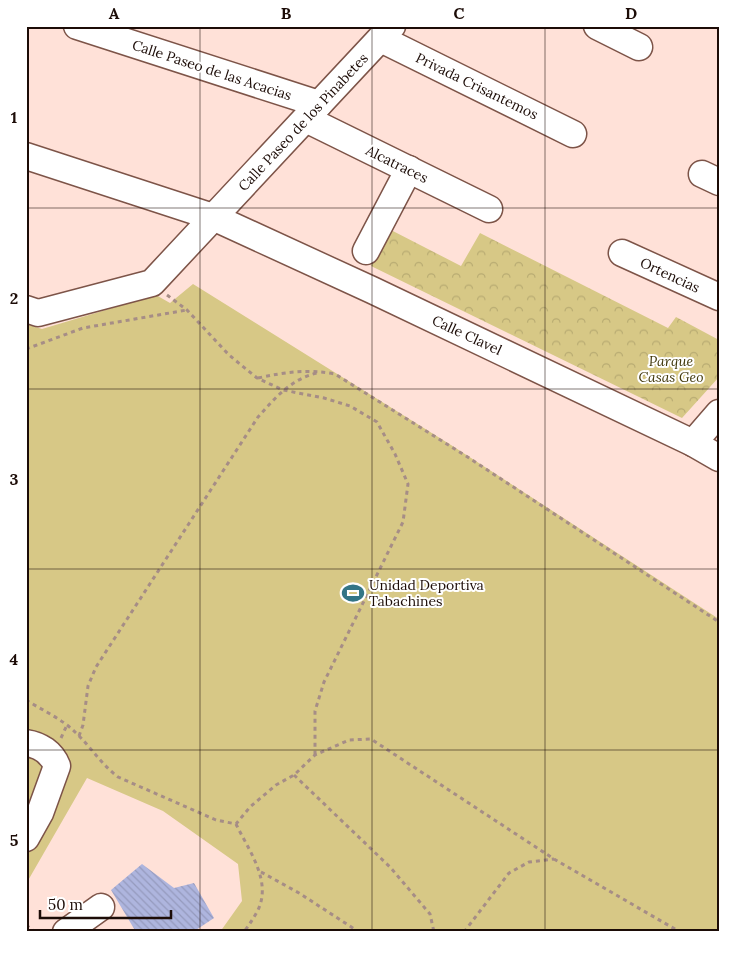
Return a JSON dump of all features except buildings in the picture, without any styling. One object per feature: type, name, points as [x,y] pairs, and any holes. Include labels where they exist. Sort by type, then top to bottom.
[{"type":"street","name":"Calle Paseo de las Acacias","points":[[77,26],[116,32],[312,111]]},
{"type":"street","points":[[597,26],[638,47]]},
{"type":"street","name":"Calle Paseo de los Pinabetes","points":[[152,283],[386,32]]},
{"type":"street","name":"Privada Crisantemos","points":[[386,32],[573,134]]},
{"type":"street","name":"Alcatraces","points":[[312,111],[409,170],[489,209]]},
{"type":"street","name":"Calle Clavel","points":[[26,156],[213,217],[372,290],[693,443],[719,458]]},
{"type":"street","points":[[366,251],[409,170]]},
{"type":"street","name":"Ortencias","points":[[622,253],[719,297]]},
{"type":"street","points":[[30,314],[152,283]]},
{"type":"street","points":[[693,443],[719,413]]},
{"type":"street","points":[[26,743],[32,744],[53,755],[57,766],[40,813],[26,838]]},
{"type":"street","points":[[66,932],[102,907]]},
{"type":"path","points":[[152,283],[187,310],[229,355],[257,378],[283,390],[324,398],[350,406],[377,422],[395,454],[408,484],[403,522],[324,682],[315,710],[315,755]]},
{"type":"path","points":[[26,349],[83,328],[187,310]]},
{"type":"path","points":[[257,378],[288,372],[335,374],[361,389],[719,622]]},
{"type":"path","points":[[79,736],[83,725],[88,686],[96,667],[258,417],[283,390],[305,376],[322,372]]},
{"type":"path","points":[[26,700],[67,725],[107,769],[118,777],[216,820],[236,824]]},
{"type":"path","points":[[236,824],[250,807],[276,785],[294,775],[315,755],[349,740],[371,739],[554,859],[680,932]]},
{"type":"path","points":[[294,775],[390,867],[430,914],[434,932]]},
{"type":"path","points":[[236,824],[260,872],[263,891],[258,910],[244,932]]},
{"type":"path","points":[[464,932],[509,873],[528,862],[554,859]]},
{"type":"path","points":[[260,872],[299,893],[359,932]]},
{"type":"path","points":[[26,925],[35,932]]},
{"type":"green space","name":"Parque Casas Geo","points":[[389,229],[461,266],[480,233],[668,328],[676,317],[719,340],[719,377],[682,418],[371,266]]},
{"type":"green space","name":"Unidad Deportiva Tabachines","points":[[193,284],[451,445],[719,619],[719,932],[220,932],[242,901],[238,864],[163,811],[87,778],[26,884],[26,324],[42,329],[156,295],[170,303]]},
{"type":"place","name":"Unidad Deportiva Tabachines","points":[[353,593]]}]
